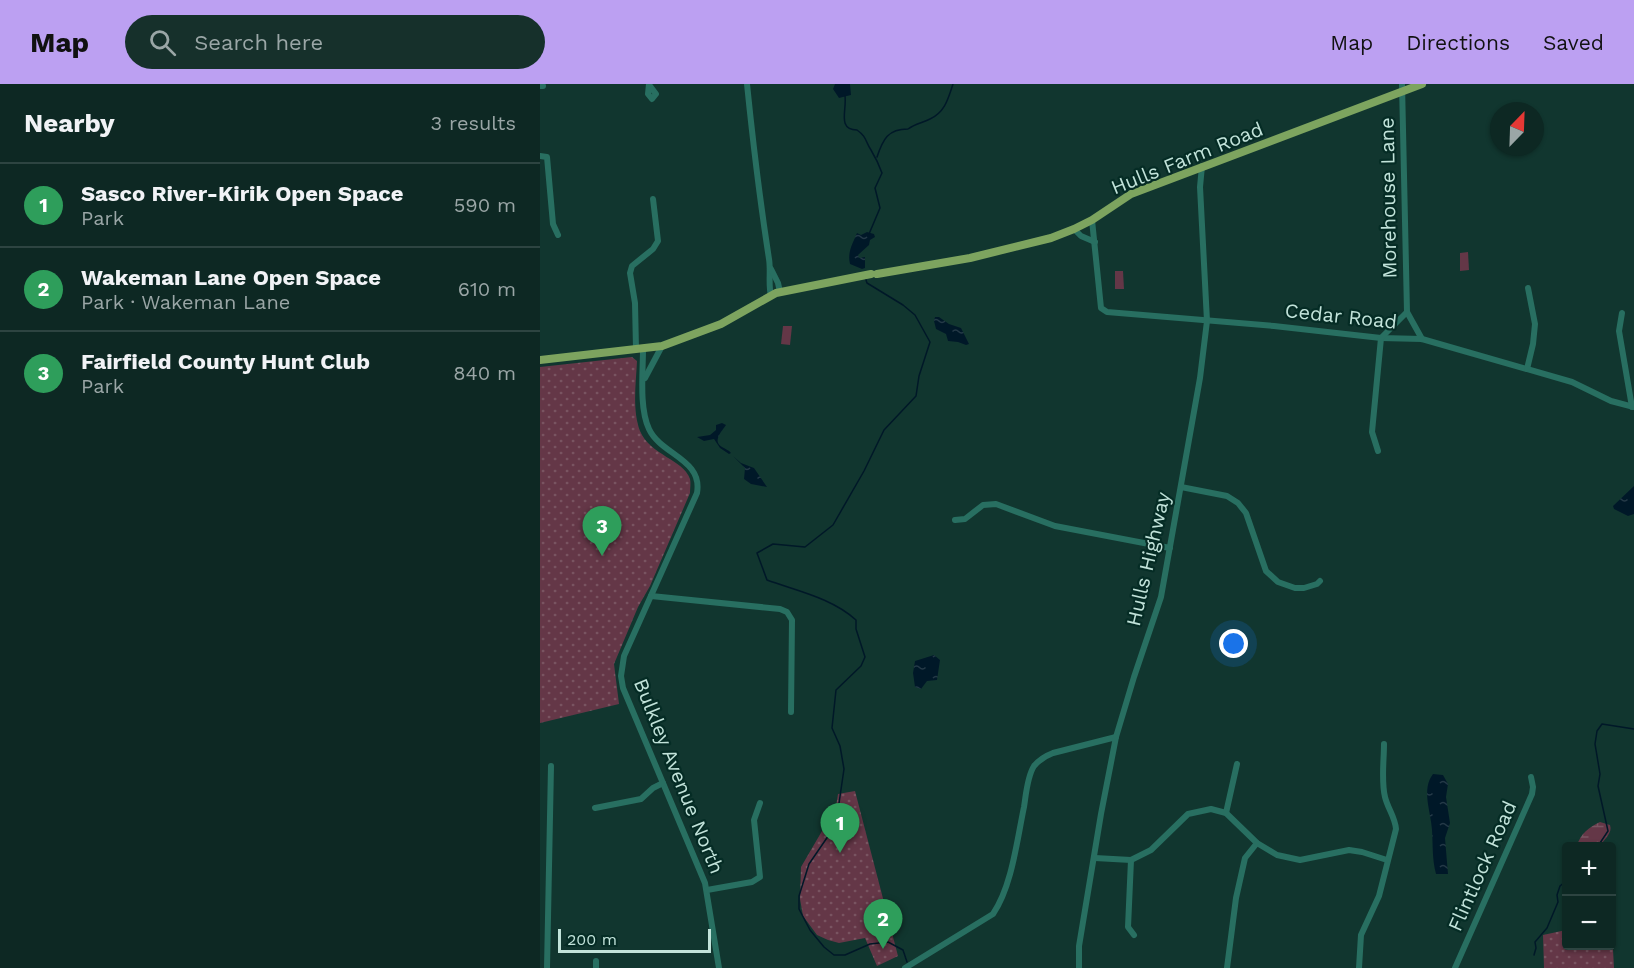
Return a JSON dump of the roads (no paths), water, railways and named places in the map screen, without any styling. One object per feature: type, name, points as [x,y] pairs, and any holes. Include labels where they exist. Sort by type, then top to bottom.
[{"type":"main road","name":"Hulls Farm Road","points":[[540,360],[662,346],[722,324],[784,291],[970,258],[1051,238],[1092,220],[1131,194],[1402,88],[1422,84]]},
{"type":"street","points":[[747,84],[759,198],[770,269],[771,296]]},
{"type":"street","name":"Morehouse Lane","points":[[1402,88],[1407,312],[1422,339]]},
{"type":"street","points":[[540,156],[547,157],[553,224],[558,235]]},
{"type":"street","name":"Hulls Highway","points":[[1079,968],[1079,946],[1116,737],[1161,597],[1200,378],[1208,321],[1200,187],[1202,166]]},
{"type":"street","name":"Hulls Highway","points":[[1193,171],[1200,187]]},
{"type":"street","name":"Bulkley Avenue North","points":[[653,199],[658,241],[653,249],[632,266],[630,273],[644,382],[644,412],[649,430],[662,445],[692,468],[698,480],[698,487],[624,656],[621,676],[623,688],[694,853],[707,890],[719,968]]},
{"type":"street","name":"Cedar Road","points":[[1092,220],[1101,308],[1107,312],[1274,326],[1381,338],[1422,339],[1572,382],[1611,401],[1633,407]]},
{"type":"street","points":[[1074,229],[1081,236],[1095,242]]},
{"type":"street","points":[[770,269],[784,291]]},
{"type":"street","points":[[1527,369],[1535,324],[1528,288]]},
{"type":"street","points":[[1378,451],[1372,432],[1381,338],[1407,312]]},
{"type":"street","points":[[1622,314],[1619,331],[1633,407]]},
{"type":"street","name":"Bulkley Avenue North","points":[[644,382],[662,346]]},
{"type":"street","points":[[1181,487],[1227,496],[1238,502],[1246,513],[1266,571],[1278,582],[1295,588],[1304,588],[1320,581]]},
{"type":"street","points":[[955,520],[964,519],[983,505],[996,504],[1055,526],[1170,548]]},
{"type":"street","points":[[651,596],[780,609],[787,612],[792,620],[791,712]]},
{"type":"street","points":[[908,966],[993,914],[999,905],[1014,857],[1033,768],[1045,756],[1053,753],[1116,737]]},
{"type":"street","points":[[1359,968],[1361,934],[1379,896],[1396,829],[1395,821],[1385,799],[1384,744]]},
{"type":"street","points":[[1227,813],[1237,764]]},
{"type":"street","points":[[547,968],[551,766]]},
{"type":"street","name":"Flintlock Road","points":[[1455,968],[1532,794],[1531,777]]},
{"type":"street","points":[[595,808],[641,799],[653,788],[663,783]]},
{"type":"street","points":[[707,890],[752,882],[760,877],[754,820],[760,802]]},
{"type":"street","points":[[1095,858],[1131,860],[1151,850],[1188,814],[1211,809],[1227,813],[1257,843],[1276,855],[1300,860],[1349,850],[1387,860]]},
{"type":"street","points":[[1227,968],[1236,898],[1245,858],[1257,843]]},
{"type":"street","points":[[1131,860],[1128,927],[1134,934]]},
{"type":"water","points":[[835,84],[850,84],[851,95],[839,98],[833,89]]},
{"type":"water","points":[[867,232],[874,234],[875,237],[858,255],[859,258],[865,257],[865,268],[862,269],[850,264],[849,256],[857,233],[861,235]]},
{"type":"water","points":[[935,317],[961,328],[969,344],[948,341],[946,334],[936,329]]},
{"type":"water","points":[[722,423],[726,425],[718,442],[731,453],[729,454],[720,448],[714,439],[704,441],[697,437],[710,435],[716,430],[716,425]]},
{"type":"water","points":[[733,456],[741,463],[754,468],[767,487],[751,484],[744,479],[745,468]]},
{"type":"water","points":[[1634,486],[1634,514],[1628,516],[1614,509],[1613,506]]},
{"type":"water","points":[[934,655],[940,660],[937,680],[927,681],[921,689],[915,687],[913,673],[915,661]]},
{"type":"water","points":[[1433,774],[1443,775],[1448,784],[1446,797],[1450,823],[1445,838],[1448,874],[1436,874],[1434,863],[1427,794],[1429,780]]},
{"type":"waterway","points":[[877,157],[884,140],[891,133],[908,129],[939,113],[953,84]]},
{"type":"waterway","points":[[845,96],[845,123],[847,127],[857,130],[864,137],[882,173],[875,188],[880,208],[869,234]]},
{"type":"waterway","points":[[865,277],[867,283],[915,315],[930,342],[919,376],[916,396],[884,430],[833,525],[805,547],[773,544],[757,553],[767,580],[825,601],[847,612],[856,620],[856,629],[865,657],[861,666],[836,690],[832,728],[840,746],[844,769],[837,817],[833,829],[809,864],[799,896],[799,909],[810,930],[834,955],[845,955],[870,944],[888,942],[903,950],[907,962]]},
{"type":"waterway","points":[[1601,842],[1608,831],[1598,786],[1600,774],[1595,744],[1597,731],[1602,724],[1634,729]]},
{"type":"waterway","points":[[1534,955],[1535,942],[1547,928],[1558,902],[1557,895],[1562,884]]},
{"type":"place","name":"Fairfield County Hunt Club","points":[[602,556]]},
{"type":"place","name":"Sasco River-Kirik Open Space","points":[[840,853]]},
{"type":"place","name":"Wakeman Lane Open Space","points":[[883,949]]}]
